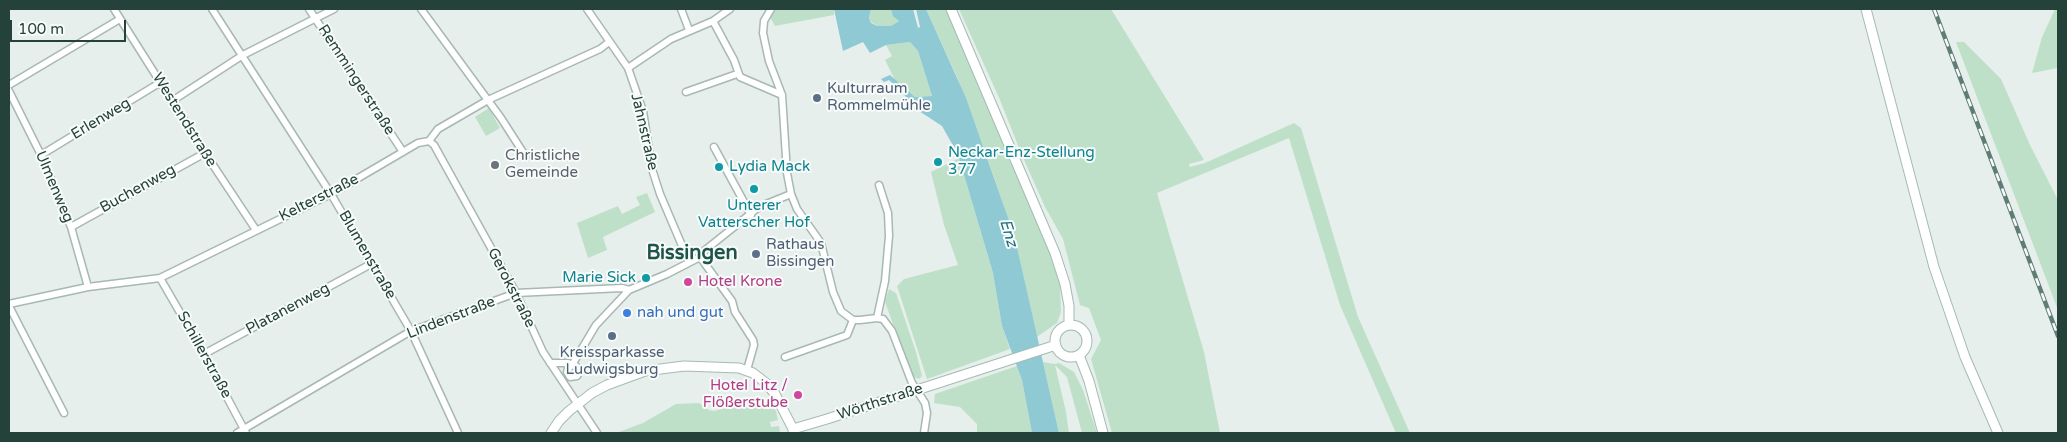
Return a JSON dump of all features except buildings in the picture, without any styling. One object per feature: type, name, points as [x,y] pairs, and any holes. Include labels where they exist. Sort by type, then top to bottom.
[{"type":"main road","points":[[951,9],[1055,253],[1065,284],[1069,306],[1069,324]]},
{"type":"main road","points":[[1866,9],[1934,267],[1965,357],[1998,433]]},
{"type":"main road","points":[[1069,324],[1077,325],[1086,333],[1087,346],[1079,355],[1069,357],[1065,356],[1053,345],[1060,329],[1069,324]]},
{"type":"main road","name":"Wörthstraße","points":[[793,431],[1053,345]]},
{"type":"main road","points":[[1079,355],[1103,433]]},
{"type":"main road","points":[[551,433],[558,422],[578,403],[607,384],[645,371],[684,366],[729,367],[747,370],[761,378],[771,388],[793,431]]},
{"type":"street","name":"Westendstraße","points":[[114,9],[256,230]]},
{"type":"street","name":"Blumenstraße","points":[[212,9],[331,194],[411,331],[458,433]]},
{"type":"street","name":"Remmingerstraße","points":[[309,9],[403,152]]},
{"type":"street","points":[[172,101],[243,55],[334,9]]},
{"type":"street","points":[[421,9],[488,100],[526,158]]},
{"type":"street","name":"Jahnstraße","points":[[587,9],[628,68],[643,112],[652,169],[660,194],[689,262]]},
{"type":"street","points":[[681,9],[689,30]]},
{"type":"street","points":[[628,68],[654,49],[689,30],[713,20],[730,9]]},
{"type":"street","points":[[771,9],[764,21],[763,33],[769,61],[782,95],[787,173],[791,194],[797,209],[818,236],[821,243],[836,303],[840,311],[853,320],[883,319],[892,331],[915,390],[925,403],[927,414],[924,433]]},
{"type":"street","points":[[9,85],[120,19]]},
{"type":"street","points":[[713,20],[734,60],[737,74],[740,78],[782,95]]},
{"type":"street","name":"Kelterstraße","points":[[64,413],[9,305],[88,287],[160,278],[331,194],[418,143],[428,142],[438,129],[488,100],[600,49],[609,42]]},
{"type":"street","points":[[686,92],[737,74]]},
{"type":"street","name":"Erlenweg","points":[[41,155],[161,82]]},
{"type":"street","name":"Ulmenweg","points":[[9,90],[41,155],[71,226],[88,287]]},
{"type":"street","name":"Gerokstraße","points":[[428,142],[434,145],[516,293],[538,342],[550,363],[596,433]]},
{"type":"street","points":[[714,147],[751,215]]},
{"type":"street","name":"Buchenweg","points":[[71,226],[205,153]]},
{"type":"street","points":[[876,318],[884,280],[889,236],[888,213],[879,185]]},
{"type":"street","points":[[550,363],[568,363],[572,365],[596,325],[629,290],[700,257],[704,251],[759,207],[791,194]]},
{"type":"street","points":[[700,257],[732,301],[735,312],[753,340],[754,345],[747,370]]},
{"type":"street","name":"Platanenweg","points":[[204,354],[371,264]]},
{"type":"street","name":"Schillerstraße","points":[[160,278],[204,354],[245,431]]},
{"type":"street","name":"Lindenstraße","points":[[237,433],[245,431],[411,331],[516,293],[622,288],[629,290]]},
{"type":"street","points":[[785,357],[847,335],[853,320]]},
{"type":"green space","points":[[773,9],[834,9],[834,15],[775,26],[769,15]]},
{"type":"green space","points":[[871,9],[891,9],[899,21],[891,26],[877,26],[869,18]]},
{"type":"green space","points":[[926,9],[947,9],[1038,221],[1051,256],[1060,285],[1061,312],[1057,323],[1037,337],[1017,247],[994,177],[957,77]]},
{"type":"green space","points":[[959,9],[1111,9],[1204,160],[1189,164],[1190,167],[1205,163],[1294,123],[1301,128],[1358,317],[1410,433],[1396,433],[1340,305],[1289,138],[1157,193],[1204,352],[1220,433],[1112,433],[1091,359],[1101,340],[1089,308],[1080,305],[1063,239],[1045,207]]},
{"type":"green space","points":[[2055,9],[2058,9],[2058,68],[2032,73],[2042,37]]},
{"type":"green space","points":[[910,42],[918,51],[932,96],[915,97],[895,80],[885,60],[892,56],[886,45]]},
{"type":"green space","points":[[1956,42],[1964,42],[2001,79],[2030,145],[2058,200],[2058,310]]},
{"type":"green space","points":[[489,108],[500,128],[486,136],[475,117]]},
{"type":"green space","points":[[959,158],[993,273],[1002,326],[1010,349],[927,379],[897,286],[904,279],[958,265],[944,225],[931,172]]},
{"type":"green space","points":[[647,193],[655,212],[603,237],[607,250],[588,258],[577,223],[618,206],[622,214],[640,205],[636,197]]},
{"type":"green space","points":[[889,289],[896,293],[916,352],[922,376],[919,379],[912,376],[885,302]]},
{"type":"green space","points":[[1043,362],[1059,363],[1074,372],[1083,390],[1097,433],[1082,433],[1067,377],[1055,365],[1069,433],[1059,433]]},
{"type":"green space","points":[[1017,366],[1022,380],[1032,433],[977,433],[977,424],[960,407],[934,403],[935,394]]},
{"type":"green space","points":[[760,399],[769,402],[776,411],[778,420],[770,422],[771,427],[779,426],[780,433],[616,433],[643,423],[676,404],[699,403],[714,411]]},
{"type":"water","name":"Enz","points":[[834,9],[871,9],[869,18],[871,23],[877,26],[891,26],[899,21],[893,16],[891,9],[913,9],[918,28],[920,27],[916,9],[926,9],[966,98],[1008,218],[1017,247],[1059,433],[1032,433],[1022,380],[1002,326],[993,273],[955,149],[942,126],[913,107],[903,93],[889,80],[884,82],[881,79],[890,75],[915,97],[932,96],[918,51],[910,42],[886,45],[870,53],[863,42],[843,51]]},
{"type":"railway","points":[[1934,9],[2058,336]]},
{"type":"place","name":"Kulturraum Rommelmühle","points":[[817,98]]},
{"type":"place","name":"Neckar-Enz-Stellung 377","points":[[938,162]]},
{"type":"place","name":"Christliche Gemeinde","points":[[495,165]]},
{"type":"place","name":"Lydia Mack","points":[[719,167]]},
{"type":"place","name":"Unterer Vatterscher Hof","points":[[754,189]]},
{"type":"place","name":"Rathaus Bissingen","points":[[756,254]]},
{"type":"place","name":"Marie Sick","points":[[646,278]]},
{"type":"place","name":"Hotel Krone","points":[[688,282]]},
{"type":"place","name":"nah und gut","points":[[627,313]]},
{"type":"place","name":"Kreissparkasse Ludwigsburg","points":[[612,336]]},
{"type":"place","name":"Hotel Litz / Flößerstube","points":[[798,395]]},
{"type":"district","name":"Bissingen","points":[[692,254]]}]
